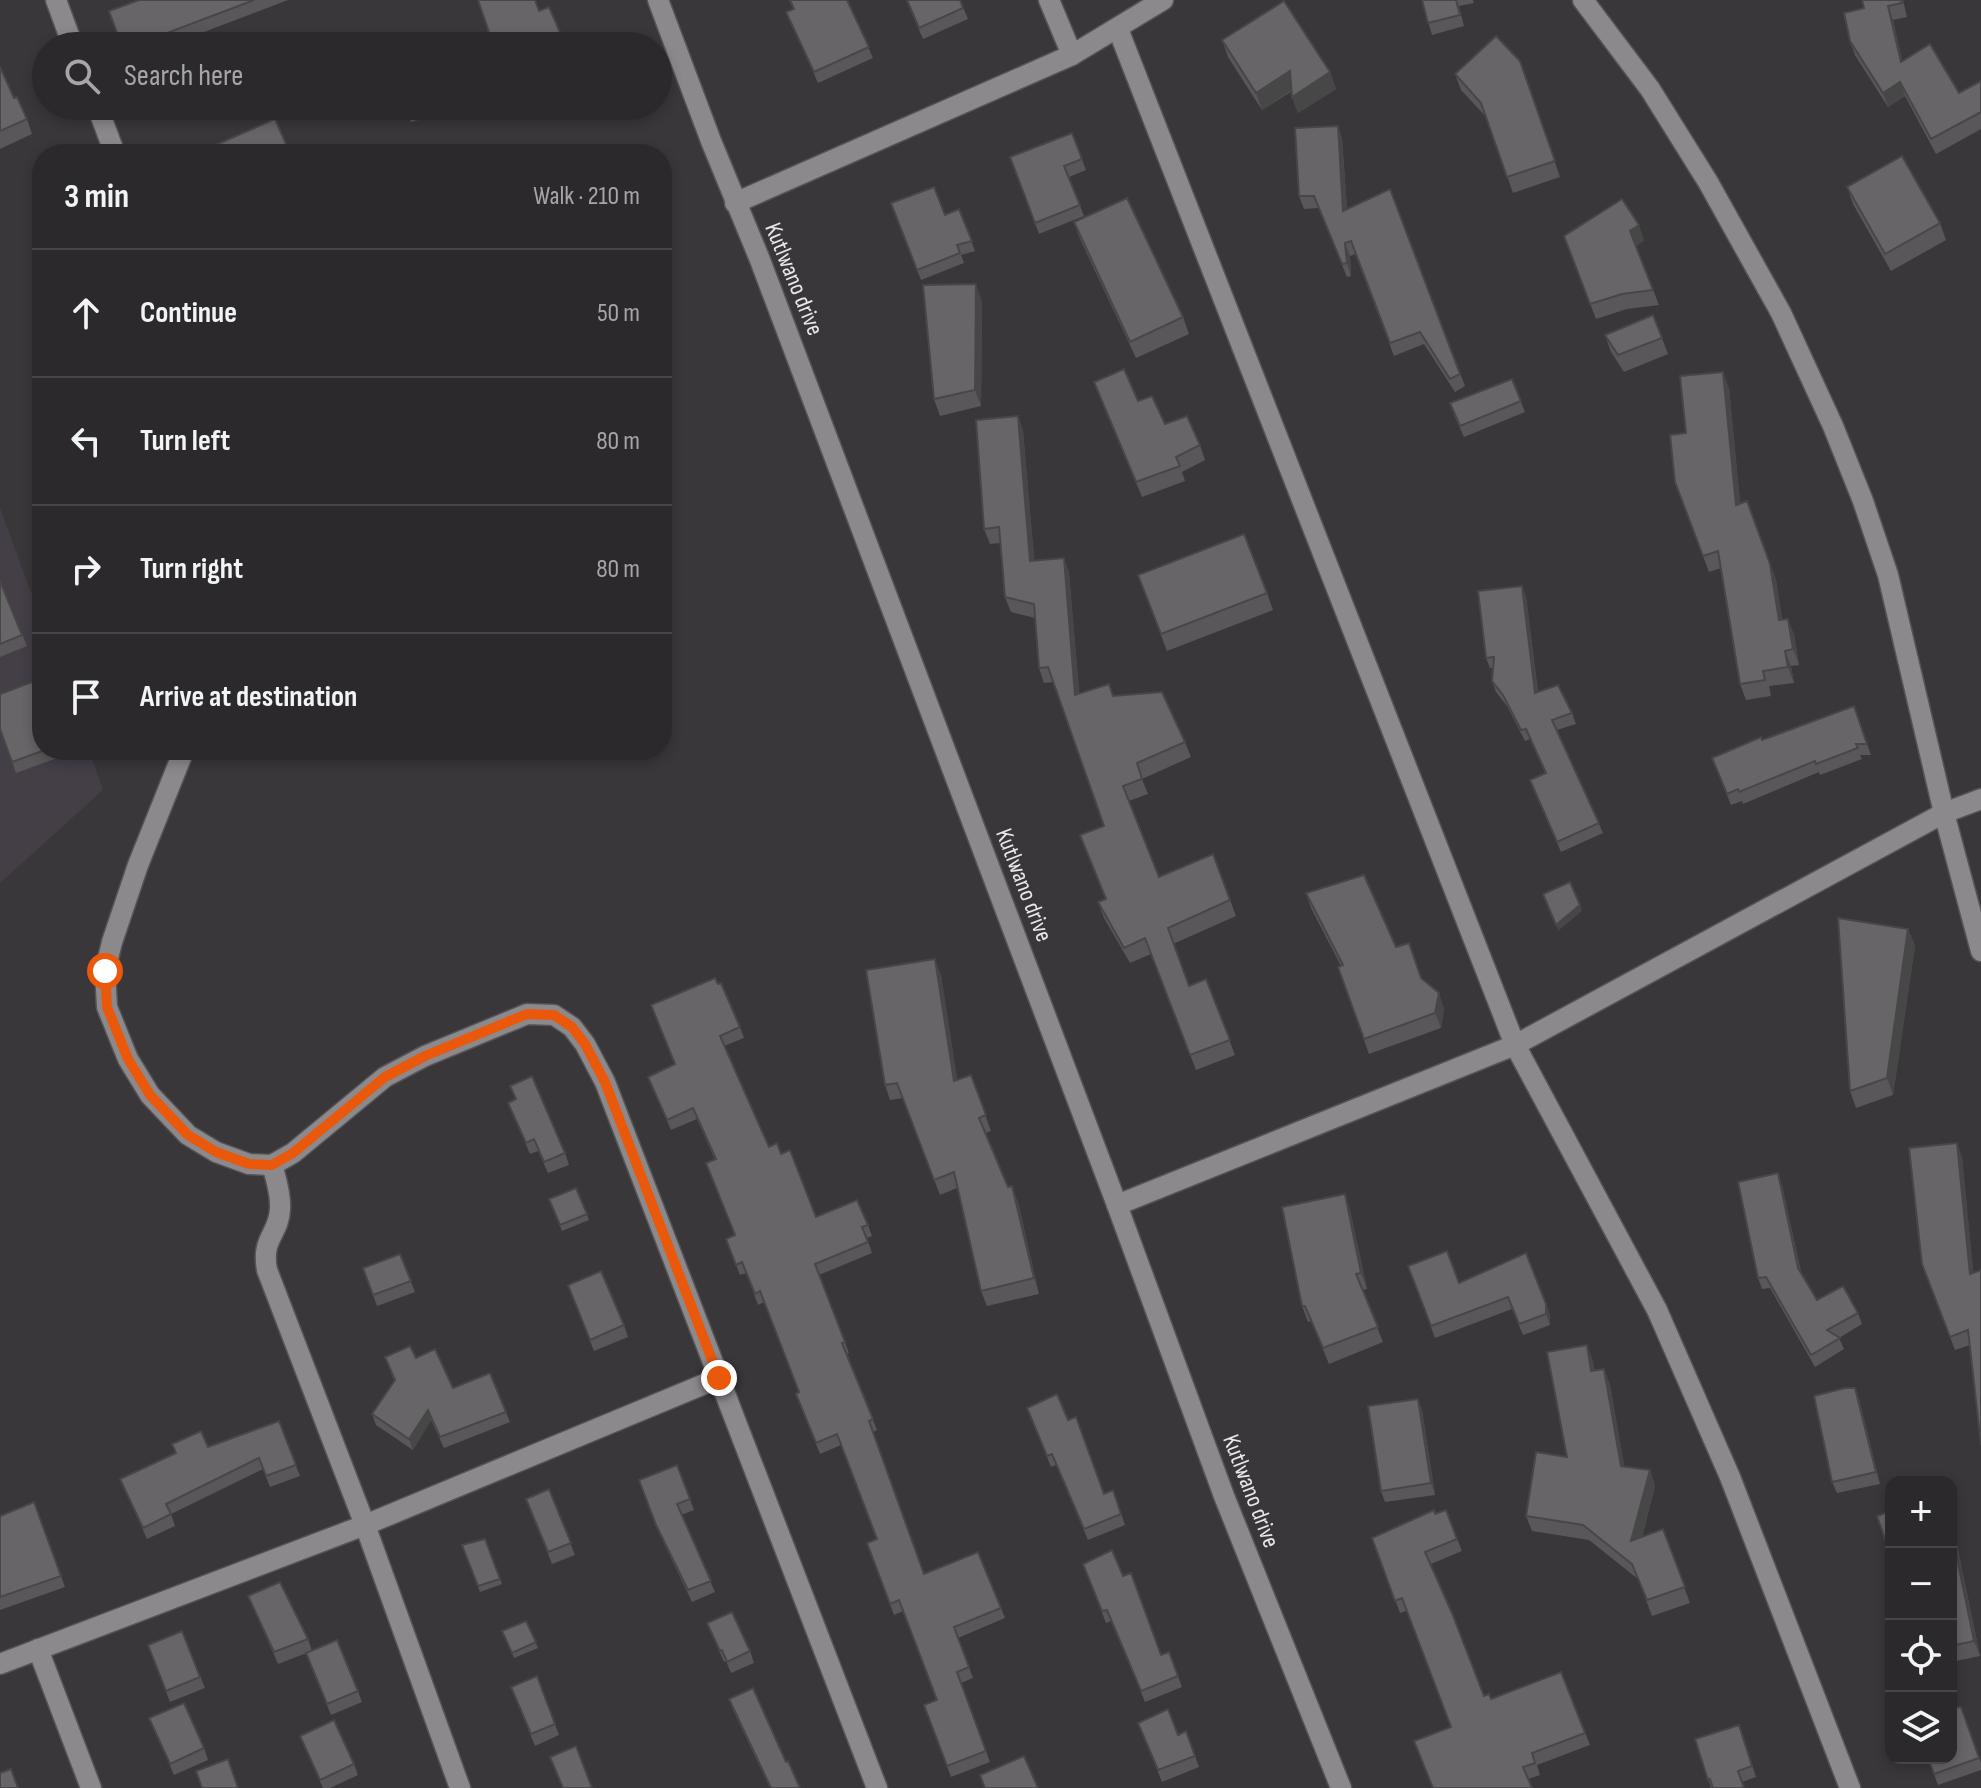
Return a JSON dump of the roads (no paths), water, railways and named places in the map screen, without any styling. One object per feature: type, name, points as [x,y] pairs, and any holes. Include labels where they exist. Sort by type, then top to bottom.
[{"type":"street","points":[[56,0],[68,32]]},
{"type":"street","name":"Kutlwano drive","points":[[658,0],[670,32]]},
{"type":"street","points":[[1049,0],[1072,55]]},
{"type":"street","points":[[735,203],[1072,55],[1163,0]]},
{"type":"street","points":[[1583,0],[1650,89],[1708,182],[1781,313],[1833,426],[1888,575],[1944,813],[1981,951]]},
{"type":"street","points":[[1118,29],[1515,1045],[1657,1310],[1730,1477],[1850,1788]]},
{"type":"street","name":"Kutlwano drive","points":[[672,37],[760,260],[1336,1787]]},
{"type":"street","points":[[102,120],[111,144]]},
{"type":"street","points":[[180,760],[138,865],[105,971],[107,1007],[128,1059],[150,1095],[188,1135],[216,1152],[249,1164],[272,1165],[293,1153],[385,1077],[412,1063],[527,1014],[554,1015],[572,1027],[585,1044],[605,1082],[877,1788]]},
{"type":"street","points":[[1117,1205],[1515,1045],[1944,813],[1981,799]]},
{"type":"street","points":[[272,1165],[280,1209],[277,1225],[266,1243],[267,1270],[365,1525],[460,1788]]},
{"type":"street","points":[[0,1664],[365,1525],[719,1378]]},
{"type":"street","points":[[38,1649],[91,1788]]}]
